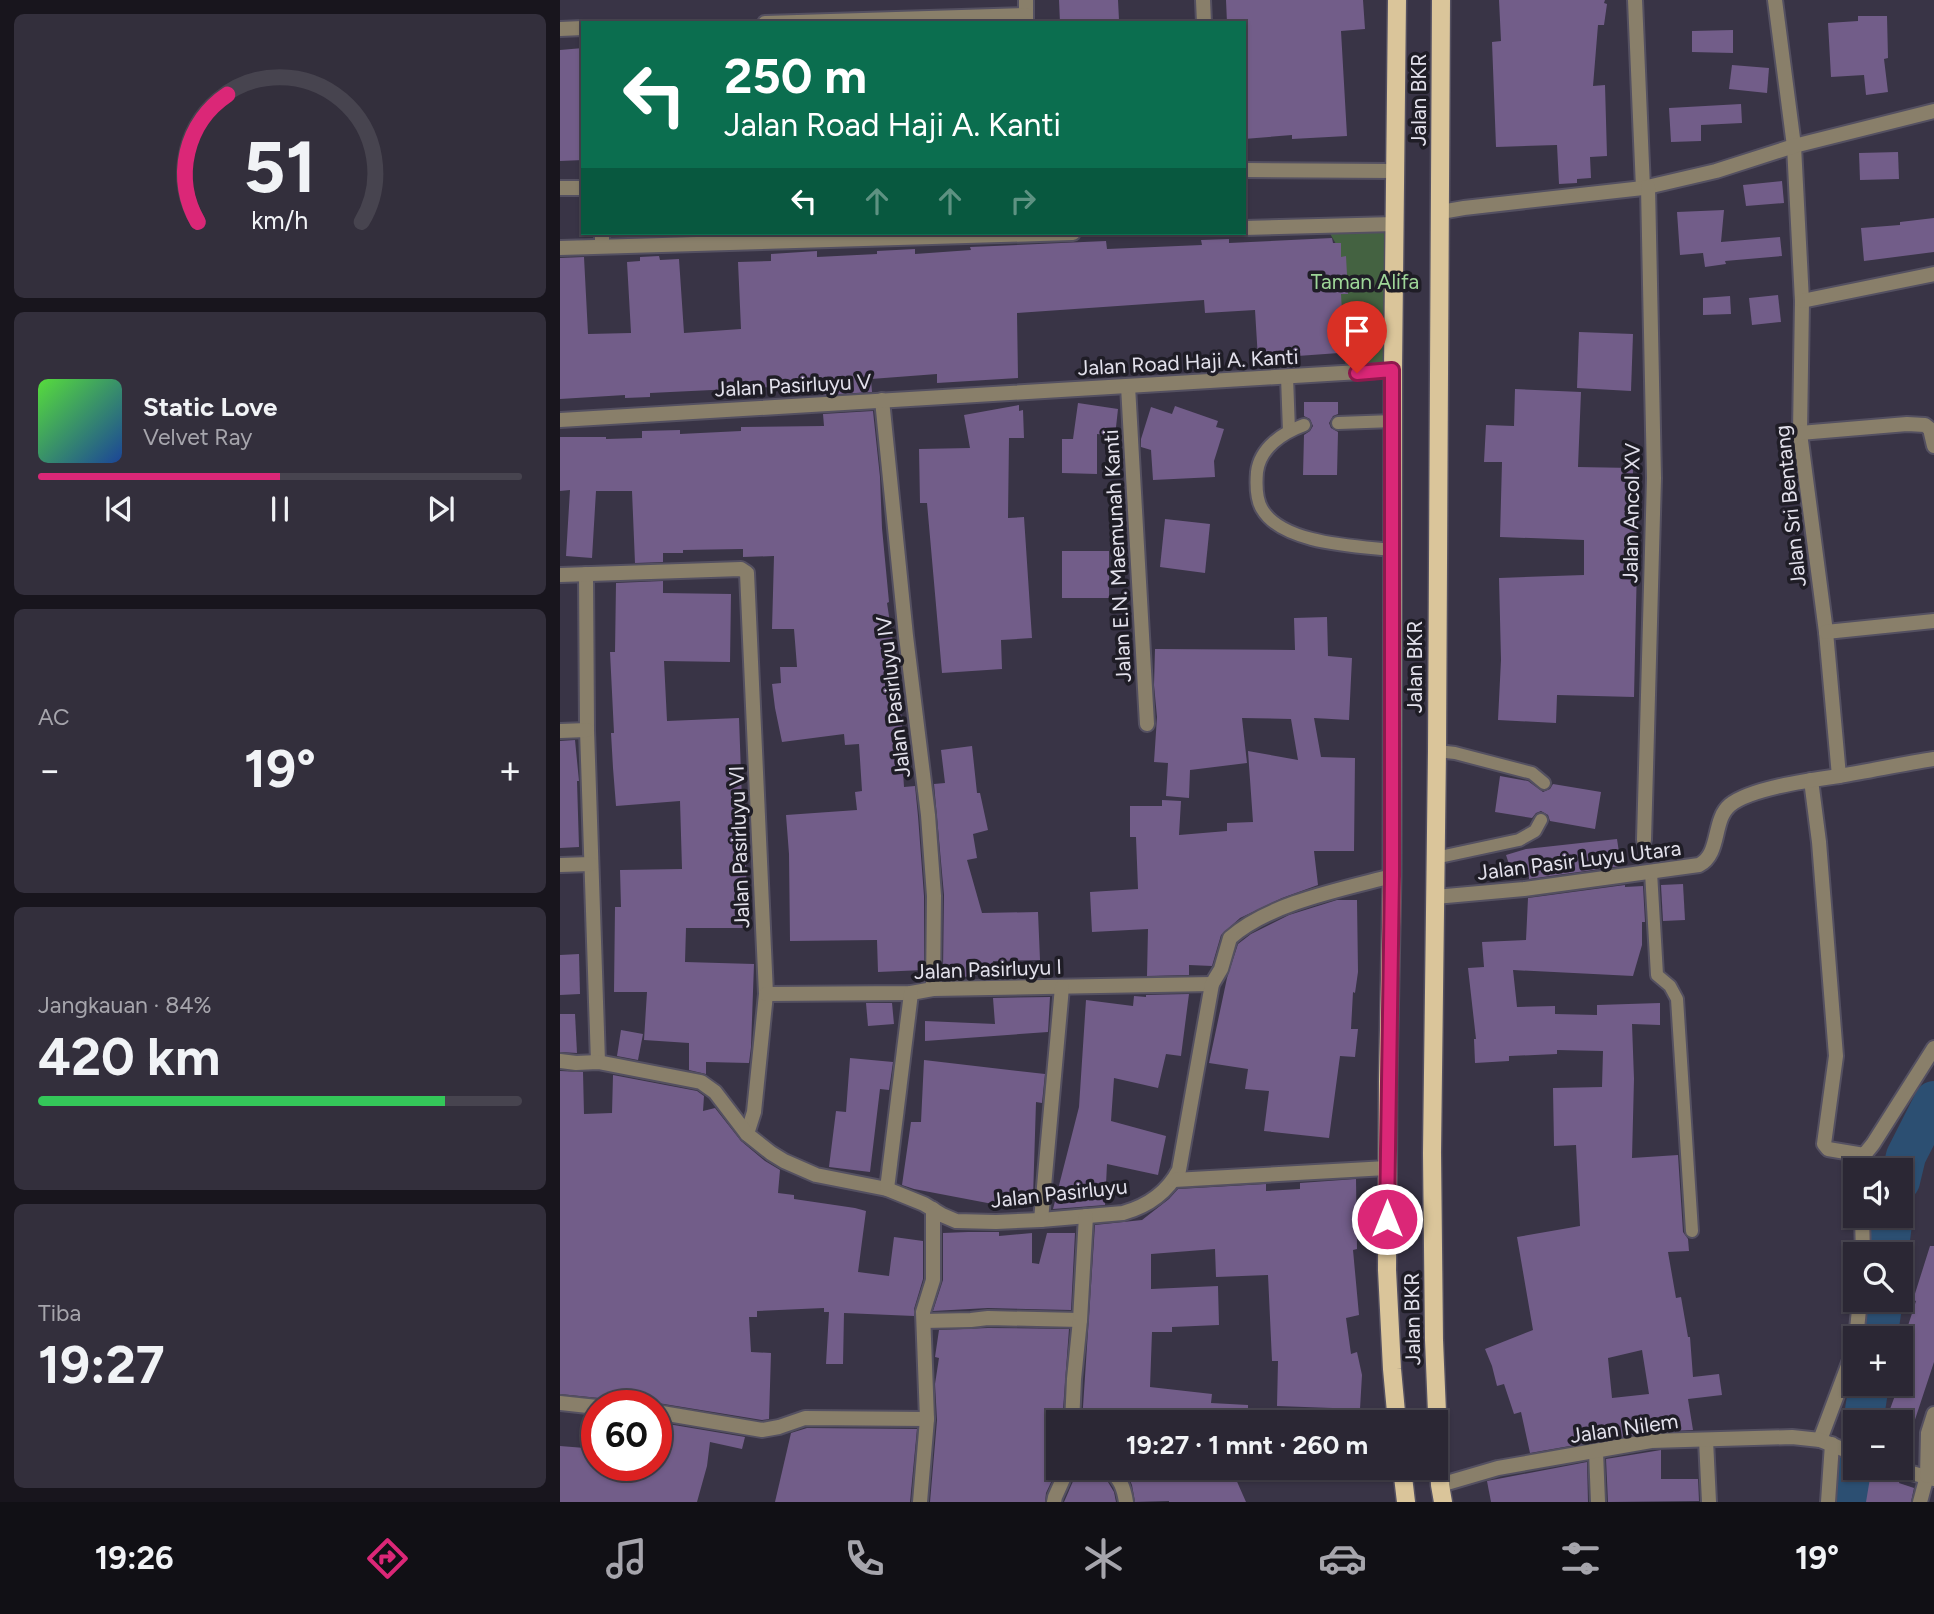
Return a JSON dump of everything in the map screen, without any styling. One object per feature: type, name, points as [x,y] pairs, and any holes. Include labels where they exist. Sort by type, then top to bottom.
[{"type":"main road","name":"Jalan BKR","points":[[1396,1410],[1387,1270],[1387,1168],[1392,876],[1392,370],[1397,0]]},
{"type":"main road","name":"Jalan BKR","points":[[1441,0],[1432,1153],[1434,1340],[1441,1493]]},
{"type":"main road","points":[[1403,1480],[1406,1502]]},
{"type":"street","points":[[896,21],[1026,19],[1026,0]]},
{"type":"street","points":[[1203,0],[1204,21]]},
{"type":"street","name":"Jalan Ancol XV","points":[[1635,0],[1646,187],[1654,478],[1644,840]]},
{"type":"street","name":"Jalan Sri Bentang","points":[[1775,0],[1794,146],[1802,301],[1800,433],[1826,632],[1839,776]]},
{"type":"street","points":[[560,29],[581,28]]},
{"type":"street","points":[[1441,212],[1646,187],[1716,171],[1794,146],[1934,111]]},
{"type":"street","points":[[1246,170],[1395,171]]},
{"type":"street","points":[[560,188],[581,188]]},
{"type":"street","points":[[1246,228],[1395,224]]},
{"type":"street","points":[[560,248],[602,239],[916,235]]},
{"type":"street","points":[[1802,301],[1934,274]]},
{"type":"street","name":"Jalan Road Haji A. Kanti","points":[[1028,392],[1392,370]]},
{"type":"street","name":"Jalan E.N. Maemunah Kanti","points":[[1128,386],[1147,723]]},
{"type":"street","name":"Jalan Pasirluyu V","points":[[560,420],[1028,392]]},
{"type":"street","name":"Jalan Pasirluyu IV","points":[[882,400],[906,636],[928,815],[934,896],[933,989]]},
{"type":"street","points":[[1800,433],[1906,424],[1925,425],[1931,433],[1934,446]]},
{"type":"street","name":"Jalan Pasirluyu VI","points":[[586,574],[741,569],[746,571],[748,577],[766,994],[754,1112],[747,1134]]},
{"type":"street","points":[[560,575],[586,574],[587,730],[598,1062]]},
{"type":"street","points":[[1826,632],[1934,621]]},
{"type":"street","points":[[560,731],[587,730]]},
{"type":"street","name":"Jalan Pasir Luyu Utara","points":[[1435,897],[1524,889],[1693,866],[1710,857],[1727,807],[1744,797],[1811,780],[1934,759]]},
{"type":"street","points":[[1811,780],[1819,842],[1836,1056],[1824,1144],[1828,1149],[1864,1155]]},
{"type":"street","points":[[560,865],[592,864]]},
{"type":"street","points":[[1387,1168],[1174,1180],[1179,1170],[1212,984],[1221,969],[1230,938],[1260,918],[1316,895],[1392,876]]},
{"type":"street","name":"Jalan Pasirluyu I","points":[[766,994],[911,993],[933,989],[1212,984]]},
{"type":"street","points":[[1041,1220],[1062,987]]},
{"type":"street","points":[[887,1189],[911,993]]},
{"type":"street","points":[[1864,1158],[1934,1048]]},
{"type":"street","name":"Jalan Pasirluyu","points":[[560,1061],[598,1062],[701,1082],[715,1092],[747,1134],[771,1153],[796,1167],[816,1175],[887,1189],[924,1203],[956,1221],[1041,1220],[1133,1210],[1155,1198],[1174,1180]]},
{"type":"street","points":[[920,1502],[927,1419],[923,1312],[933,1280],[933,1209]]},
{"type":"street","points":[[1073,1410],[1086,1216]]},
{"type":"street","points":[[924,1321],[988,1318],[1080,1320]]},
{"type":"street","points":[[1828,1502],[1830,1444],[1843,1394]]},
{"type":"street","points":[[560,1403],[581,1405]]},
{"type":"street","points":[[1920,1502],[1930,1477],[1928,1433],[1934,1413]]},
{"type":"street","points":[[672,1415],[762,1430],[805,1418],[927,1419]]},
{"type":"street","name":"Jalan Nilem","points":[[1441,1493],[1498,1468],[1651,1441],[1792,1437],[1843,1449]]},
{"type":"street","points":[[1706,1440],[1709,1502]]},
{"type":"street","points":[[1596,1452],[1598,1502]]},
{"type":"street","points":[[1054,1502],[1063,1480]]},
{"type":"street","points":[[1120,1480],[1126,1502]]},
{"type":"lane","points":[[1287,377],[1289,430]]},
{"type":"lane","points":[[1338,423],[1394,421]]},
{"type":"lane","points":[[1304,425],[1289,430],[1262,453],[1257,495],[1262,509],[1272,521],[1293,534],[1319,541],[1392,550]]},
{"type":"lane","points":[[1437,751],[1532,772],[1544,783]]},
{"type":"lane","points":[[1436,858],[1519,840],[1535,831],[1541,820]]},
{"type":"lane","points":[[1651,872],[1657,975],[1670,986],[1677,999],[1692,1231]]},
{"type":"green space","name":"Taman Alifa","points":[[1390,226],[1391,367],[1346,371],[1340,297],[1340,251],[1328,230]]},
{"type":"building","points":[[1059,0],[1118,0],[1119,20],[1060,21]]},
{"type":"building","points":[[1226,0],[1363,0],[1365,29],[1341,31],[1347,136],[1292,139],[1292,135],[1246,139],[1246,21],[1227,21]]},
{"type":"building","points":[[1499,0],[1605,0],[1604,3],[1607,4],[1604,25],[1598,25],[1593,86],[1605,85],[1607,156],[1590,157],[1591,178],[1577,179],[1577,183],[1559,184],[1557,145],[1496,147],[1492,42],[1501,41]]},
{"type":"building","points":[[1858,16],[1887,16],[1888,58],[1884,59],[1888,92],[1866,95],[1864,75],[1831,77],[1828,23],[1858,21]]},
{"type":"building","points":[[1733,30],[1733,53],[1692,52],[1692,31]]},
{"type":"building","points":[[581,48],[581,160],[560,161],[560,50]]},
{"type":"building","points":[[1732,65],[1769,68],[1767,93],[1729,89]]},
{"type":"building","points":[[1741,104],[1742,123],[1701,125],[1701,141],[1671,142],[1669,108]]},
{"type":"building","points":[[1898,152],[1899,179],[1860,180],[1859,153]]},
{"type":"building","points":[[1782,181],[1784,203],[1746,206],[1743,185]]},
{"type":"building","points":[[1724,210],[1721,242],[1780,237],[1782,256],[1725,261],[1726,264],[1705,267],[1703,253],[1680,255],[1677,212]]},
{"type":"building","points":[[1934,218],[1934,252],[1864,261],[1861,228],[1900,225],[1900,222]]},
{"type":"building","points":[[1332,238],[1333,243],[1341,243],[1341,257],[1346,256],[1348,294],[1341,294],[1343,330],[1339,353],[1258,359],[1255,310],[1205,313],[1204,300],[1017,313],[1018,378],[937,383],[937,374],[871,379],[872,392],[823,395],[823,389],[815,390],[815,385],[650,393],[650,397],[625,398],[625,395],[560,399],[560,258],[584,257],[588,334],[631,333],[627,262],[640,261],[640,257],[679,259],[684,333],[741,329],[738,262],[771,261],[771,254],[817,251],[817,257],[915,249],[915,254],[971,250],[970,247],[1106,241],[1107,249],[1202,245],[1201,240],[1229,239],[1229,243]]},
{"type":"building","points":[[1778,295],[1781,322],[1752,325],[1749,298]]},
{"type":"building","points":[[1730,296],[1731,314],[1703,315],[1703,298]]},
{"type":"building","points":[[1579,332],[1633,334],[1631,391],[1577,388]]},
{"type":"building","points":[[1515,389],[1581,392],[1578,467],[1633,468],[1632,518],[1638,518],[1634,697],[1557,695],[1556,723],[1498,720],[1501,660],[1499,578],[1584,575],[1584,540],[1500,537],[1502,462],[1484,462],[1486,425],[1514,426]]},
{"type":"building","points":[[1304,402],[1338,402],[1338,414],[1333,416],[1329,423],[1331,428],[1338,432],[1337,475],[1303,475],[1304,435],[1313,426],[1310,419],[1304,416]]},
{"type":"building","points":[[1078,403],[1118,409],[1115,436],[1097,434],[1097,474],[1062,473],[1062,439],[1073,439]]},
{"type":"building","points":[[1019,405],[1019,411],[1023,410],[1024,438],[1009,438],[1008,518],[1024,517],[1032,638],[1001,640],[1002,669],[942,673],[927,503],[920,503],[919,449],[970,448],[964,415]]},
{"type":"building","points":[[1175,406],[1218,421],[1216,427],[1224,429],[1214,461],[1215,477],[1153,480],[1151,450],[1141,447],[1141,439],[1151,407],[1172,414]]},
{"type":"building","points":[[873,411],[880,477],[887,603],[894,649],[896,711],[901,710],[904,787],[915,786],[918,816],[924,896],[924,970],[878,972],[877,940],[790,941],[786,815],[857,810],[855,792],[862,791],[859,744],[845,745],[844,734],[782,742],[772,684],[781,683],[780,667],[797,667],[794,629],[772,629],[774,556],[743,557],[743,549],[683,550],[683,553],[663,553],[663,562],[635,563],[632,491],[596,491],[592,558],[566,556],[570,490],[560,491],[560,437],[642,438],[642,431],[680,430],[680,434],[741,431],[741,427],[824,426],[823,414]]},
{"type":"building","points":[[1165,519],[1210,524],[1205,573],[1160,567]]},
{"type":"building","points":[[1062,551],[1109,551],[1109,598],[1062,598]]},
{"type":"building","points":[[663,581],[663,593],[731,594],[730,662],[664,661],[667,721],[739,718],[742,801],[746,800],[747,928],[686,928],[685,962],[754,964],[751,1047],[749,1063],[706,1062],[706,1074],[689,1070],[689,1043],[644,1040],[647,992],[614,992],[615,907],[621,907],[620,870],[682,869],[680,801],[616,806],[613,768],[610,652],[615,652],[616,583]]},
{"type":"building","points":[[1327,617],[1328,656],[1352,658],[1349,720],[1314,718],[1321,757],[1355,758],[1354,851],[1314,851],[1318,885],[1240,918],[1221,935],[1212,966],[1189,965],[1189,975],[1147,976],[1148,929],[1092,932],[1090,892],[1138,889],[1136,837],[1130,837],[1130,806],[1162,806],[1162,800],[1181,801],[1179,835],[1227,831],[1227,823],[1253,822],[1248,751],[1298,760],[1291,719],[1242,718],[1247,763],[1190,770],[1189,798],[1166,796],[1168,763],[1154,762],[1157,717],[1155,649],[1295,650],[1294,618]]},
{"type":"building","points":[[575,740],[579,781],[579,847],[560,848],[560,741]]},
{"type":"building","points":[[972,746],[977,793],[980,793],[988,830],[973,834],[977,858],[967,860],[982,913],[1038,912],[1040,960],[993,961],[995,972],[958,978],[957,969],[943,969],[944,895],[934,784],[945,783],[941,750]]},
{"type":"building","points":[[1500,776],[1528,781],[1543,792],[1553,784],[1601,792],[1595,829],[1550,821],[1548,815],[1541,811],[1532,818],[1495,812]]},
{"type":"building","points":[[1617,839],[1621,866],[1529,879],[1529,875],[1514,879],[1506,855],[1526,849]]},
{"type":"building","points":[[1683,884],[1685,920],[1663,921],[1661,885]]},
{"type":"building","points":[[1625,885],[1643,886],[1645,922],[1642,922],[1642,945],[1633,976],[1513,970],[1517,1007],[1555,1006],[1555,1014],[1597,1015],[1597,1005],[1660,1003],[1660,1025],[1632,1024],[1632,1158],[1678,1155],[1683,1232],[1688,1239],[1689,1251],[1668,1252],[1676,1298],[1681,1297],[1690,1337],[1693,1377],[1719,1374],[1722,1395],[1688,1399],[1693,1430],[1649,1432],[1530,1453],[1521,1412],[1514,1414],[1504,1384],[1497,1386],[1485,1349],[1533,1330],[1517,1237],[1580,1226],[1576,1145],[1554,1146],[1553,1088],[1602,1087],[1603,1051],[1557,1050],[1557,1054],[1509,1056],[1509,1061],[1475,1063],[1476,1039],[1468,968],[1484,967],[1482,942],[1526,940],[1528,898]],"holes":[[[1642,1350],[1649,1394],[1612,1398],[1608,1358]]]},
{"type":"building","points":[[1337,900],[1357,900],[1358,972],[1355,993],[1353,992],[1351,1029],[1358,1029],[1355,1057],[1340,1056],[1329,1138],[1264,1131],[1269,1091],[1245,1089],[1248,1069],[1209,1063],[1227,978],[1238,944],[1251,934],[1289,915]]},
{"type":"building","points":[[579,954],[580,994],[560,995],[560,955]]},
{"type":"building","points":[[1189,994],[1181,1056],[1166,1054],[1158,1088],[1114,1078],[1111,1121],[1166,1136],[1158,1175],[1107,1164],[1105,1205],[1053,1209],[1079,1107],[1086,1000],[1133,1006],[1134,996]]},
{"type":"building","points":[[1050,997],[1048,1032],[925,1041],[925,1021],[995,1024],[993,998]]},
{"type":"building","points":[[866,1003],[892,1003],[894,1024],[868,1026]]},
{"type":"building","points":[[560,1014],[575,1014],[577,1053],[560,1052]]},
{"type":"building","points":[[621,1030],[643,1034],[638,1060],[617,1056]]},
{"type":"building","points":[[850,1058],[893,1062],[889,1090],[880,1089],[870,1172],[829,1167],[836,1111],[846,1112]]},
{"type":"building","points":[[924,1060],[1045,1074],[1042,1103],[1036,1102],[1033,1198],[997,1198],[998,1205],[902,1185],[911,1122],[921,1122]]},
{"type":"building","points":[[560,1071],[583,1072],[584,1114],[612,1113],[613,1075],[697,1091],[704,1096],[703,1111],[715,1108],[741,1141],[780,1170],[778,1193],[794,1195],[794,1199],[866,1211],[858,1272],[889,1276],[894,1237],[923,1241],[923,1279],[914,1316],[844,1313],[843,1364],[826,1364],[829,1312],[824,1312],[824,1308],[757,1311],[757,1317],[749,1317],[751,1352],[771,1353],[769,1419],[672,1405],[672,1390],[581,1390],[581,1396],[560,1394]]},
{"type":"building","points":[[1356,1179],[1357,1249],[1353,1250],[1359,1315],[1346,1318],[1351,1354],[1357,1352],[1362,1375],[1360,1409],[1277,1406],[1278,1361],[1272,1361],[1268,1275],[1216,1277],[1215,1249],[1151,1254],[1151,1289],[1218,1286],[1219,1325],[1172,1327],[1172,1332],[1152,1332],[1150,1387],[1212,1394],[1211,1403],[1248,1405],[1248,1410],[1083,1410],[1095,1225],[1142,1220],[1178,1189],[1266,1184],[1266,1191],[1300,1189],[1300,1183]]},
{"type":"building","points":[[999,1232],[999,1236],[1032,1233],[1032,1263],[1039,1264],[1047,1233],[1075,1233],[1071,1310],[988,1308],[933,1311],[943,1280],[943,1233]]},
{"type":"building","points":[[1930,1246],[1934,1246],[1934,1362],[1913,1426],[1913,1410],[1890,1410],[1895,1396],[1913,1396],[1913,1326],[1908,1326],[1916,1301],[1913,1300]]},
{"type":"building","points":[[1069,1329],[1063,1410],[1046,1410],[1046,1480],[1052,1480],[1045,1502],[930,1502],[937,1420],[935,1384],[939,1358],[935,1357],[939,1330]]},
{"type":"building","points":[[672,1425],[745,1437],[742,1449],[710,1442],[707,1466],[697,1502],[560,1502],[560,1446],[581,1448],[581,1481],[672,1481]]},
{"type":"building","points":[[807,1428],[917,1429],[910,1502],[775,1502],[791,1433]]},
{"type":"building","points":[[1661,1450],[1661,1479],[1698,1479],[1699,1501],[1608,1502],[1606,1459]]},
{"type":"building","points":[[1587,1462],[1588,1502],[1491,1502],[1487,1481]]},
{"type":"building","points":[[1074,1480],[1101,1480],[1108,1482],[1116,1502],[1064,1502]]},
{"type":"building","points":[[1130,1480],[1236,1480],[1246,1502],[1135,1502]]},
{"type":"building","points":[[1870,1480],[1900,1480],[1899,1483],[1914,1488],[1911,1502],[1866,1502]]},
{"type":"waterway","points":[[1906,1158],[1934,1101]]},
{"type":"waterway","points":[[1890,1242],[1891,1228]]},
{"type":"waterway","points":[[1879,1326],[1881,1312]]},
{"type":"waterway","points":[[1865,1410],[1867,1396]]},
{"type":"waterway","points":[[1849,1502],[1853,1480]]},
{"type":"route","points":[[1357,373],[1392,370],[1394,421],[1387,1219]]}]
